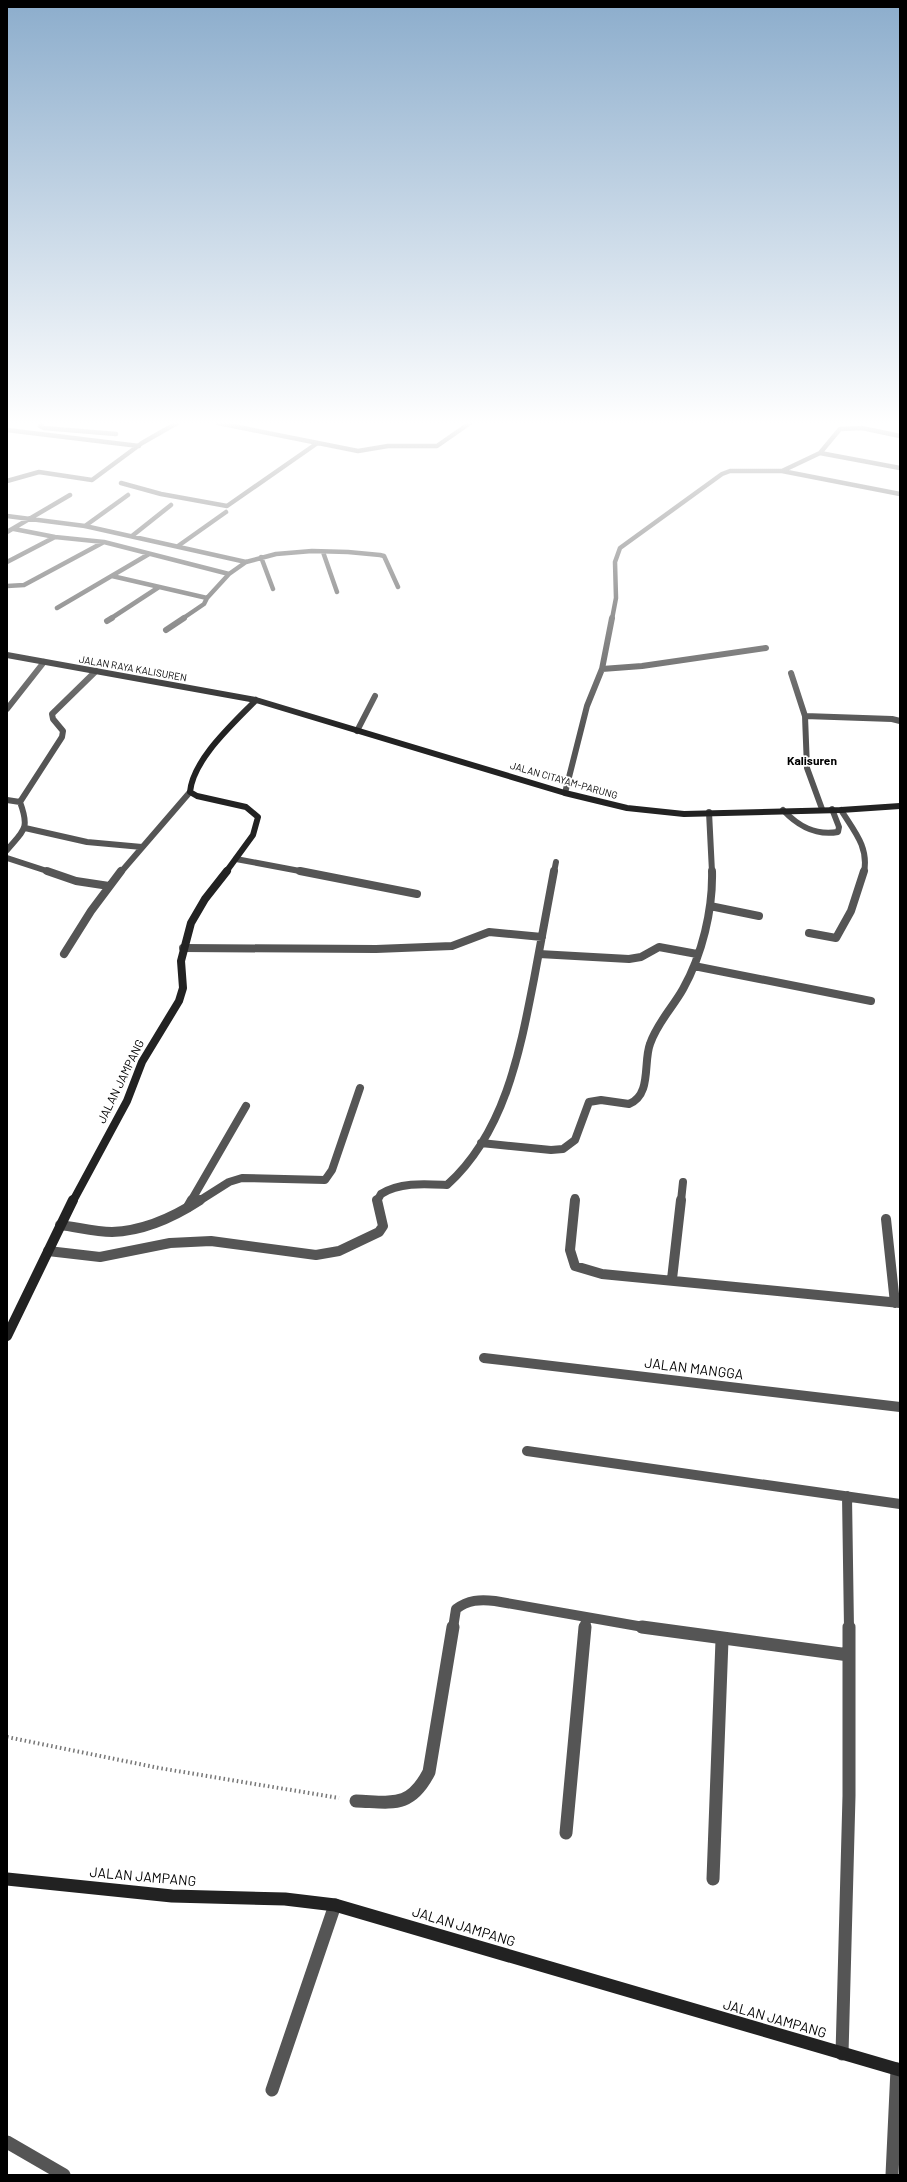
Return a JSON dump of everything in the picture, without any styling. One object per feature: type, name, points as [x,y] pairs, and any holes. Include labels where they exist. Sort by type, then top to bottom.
[{"type":"street","points":[[7,532],[20,525]]},
{"type":"street","points":[[77,525],[246,562]]},
{"type":"street","points":[[132,536],[146,525]]},
{"type":"street","points":[[178,546],[208,525]]},
{"type":"street","points":[[565,793],[587,706],[602,669],[616,598],[615,562],[619,549],[652,525]]},
{"type":"street","points":[[14,529],[55,537],[104,542],[229,574]]},
{"type":"street","points":[[7,562],[55,537]]},
{"type":"street","points":[[7,586],[24,585],[104,542]]},
{"type":"street","points":[[323,552],[337,592]]},
{"type":"street","points":[[166,630],[204,604],[206,598],[229,574],[246,562],[261,557],[323,552],[382,555],[398,587]]},
{"type":"street","points":[[57,608],[149,554]]},
{"type":"street","points":[[261,557],[273,589]]},
{"type":"street","points":[[112,576],[206,598]]},
{"type":"street","points":[[107,622],[159,588]]},
{"type":"street","points":[[602,669],[642,666],[766,648]]},
{"type":"street","name":"JALAN RAYA KALISUREN","points":[[7,656],[203,689],[256,700]]},
{"type":"street","points":[[7,709],[44,662]]},
{"type":"street","points":[[20,802],[62,737],[63,731],[53,719],[52,714],[96,671]]},
{"type":"street","points":[[791,674],[805,716],[807,768],[822,809]]},
{"type":"street","points":[[356,730],[375,696]]},
{"type":"street","points":[[64,954],[85,918],[109,886],[190,792],[188,786],[194,773],[213,747],[256,700]]},
{"type":"street","name":"JALAN CITAYAM-PARUNG","points":[[256,700],[600,803],[653,812],[822,809],[841,810],[900,806]]},
{"type":"street","points":[[805,716],[892,719],[900,721]]},
{"type":"street","name":"JALAN JAMPANG","points":[[7,1336],[60,1225],[127,1101],[142,1062],[180,1001],[182,988],[181,961],[183,948],[191,923],[205,899],[253,834],[258,817],[257,813],[245,807],[201,798],[190,792]]},
{"type":"street","points":[[7,800],[20,802]]},
{"type":"street","points":[[7,850],[25,828],[25,816],[20,802]]},
{"type":"street","points":[[783,810],[796,824],[807,830],[832,833],[838,832],[839,827],[832,809]]},
{"type":"street","points":[[809,933],[836,938],[856,897],[864,874],[866,856],[841,810]]},
{"type":"street","points":[[481,1143],[551,1150],[563,1149],[575,1140],[589,1102],[601,1099],[625,1104],[634,1101],[643,1085],[649,1045],[686,984],[694,966],[710,906],[712,886],[709,812]]},
{"type":"street","points":[[25,828],[87,842],[142,847]]},
{"type":"street","points":[[7,858],[81,882],[109,886]]},
{"type":"street","points":[[236,859],[417,894]]},
{"type":"street","points":[[48,1250],[100,1257],[170,1243],[211,1241],[316,1255],[339,1251],[379,1232],[383,1226],[377,1200],[378,1196],[390,1190],[414,1184],[447,1185],[456,1177],[481,1143],[506,1096],[520,1048],[556,862]]},
{"type":"street","points":[[710,906],[758,916]]},
{"type":"street","points":[[183,948],[376,949],[452,946],[489,932],[542,937]]},
{"type":"street","points":[[539,954],[629,959],[641,957],[659,947],[697,954]]},
{"type":"street","points":[[694,966],[871,1001]]},
{"type":"street","points":[[60,1225],[111,1232],[142,1228],[188,1208],[229,1182],[242,1178],[320,1182],[327,1179],[332,1170],[360,1088]]},
{"type":"street","points":[[188,1208],[246,1106]]},
{"type":"street","points":[[672,1279],[683,1182]]},
{"type":"street","points":[[575,1198],[570,1250],[575,1266],[602,1274],[672,1279],[897,1303],[886,1219]]},
{"type":"street","name":"JALAN MANGGA","points":[[484,1358],[900,1407]]},
{"type":"street","points":[[527,1451],[900,1504]]},
{"type":"street","points":[[842,2054],[849,1796],[847,1496]]},
{"type":"street","points":[[356,1801],[397,1802],[409,1799],[418,1793],[424,1785],[429,1772],[456,1609],[465,1602],[481,1600],[512,1604],[586,1619],[722,1640],[849,1655]]},
{"type":"street","points":[[566,1833],[586,1619]]},
{"type":"street","points":[[713,1879],[722,1640]]},
{"type":"street","name":"JALAN JAMPANG","points":[[7,1879],[172,1896],[285,1899],[335,1906],[372,1915],[525,1962],[898,2070]]},
{"type":"street","points":[[272,2090],[335,1906]]},
{"type":"street","points":[[892,2175],[898,2070]]},
{"type":"street","points":[[7,2142],[64,2175]]},
{"type":"path","points":[[7,1737],[159,1768],[356,1801]]},
{"type":"district","name":"Kalisuren","points":[[812,760]]}]
